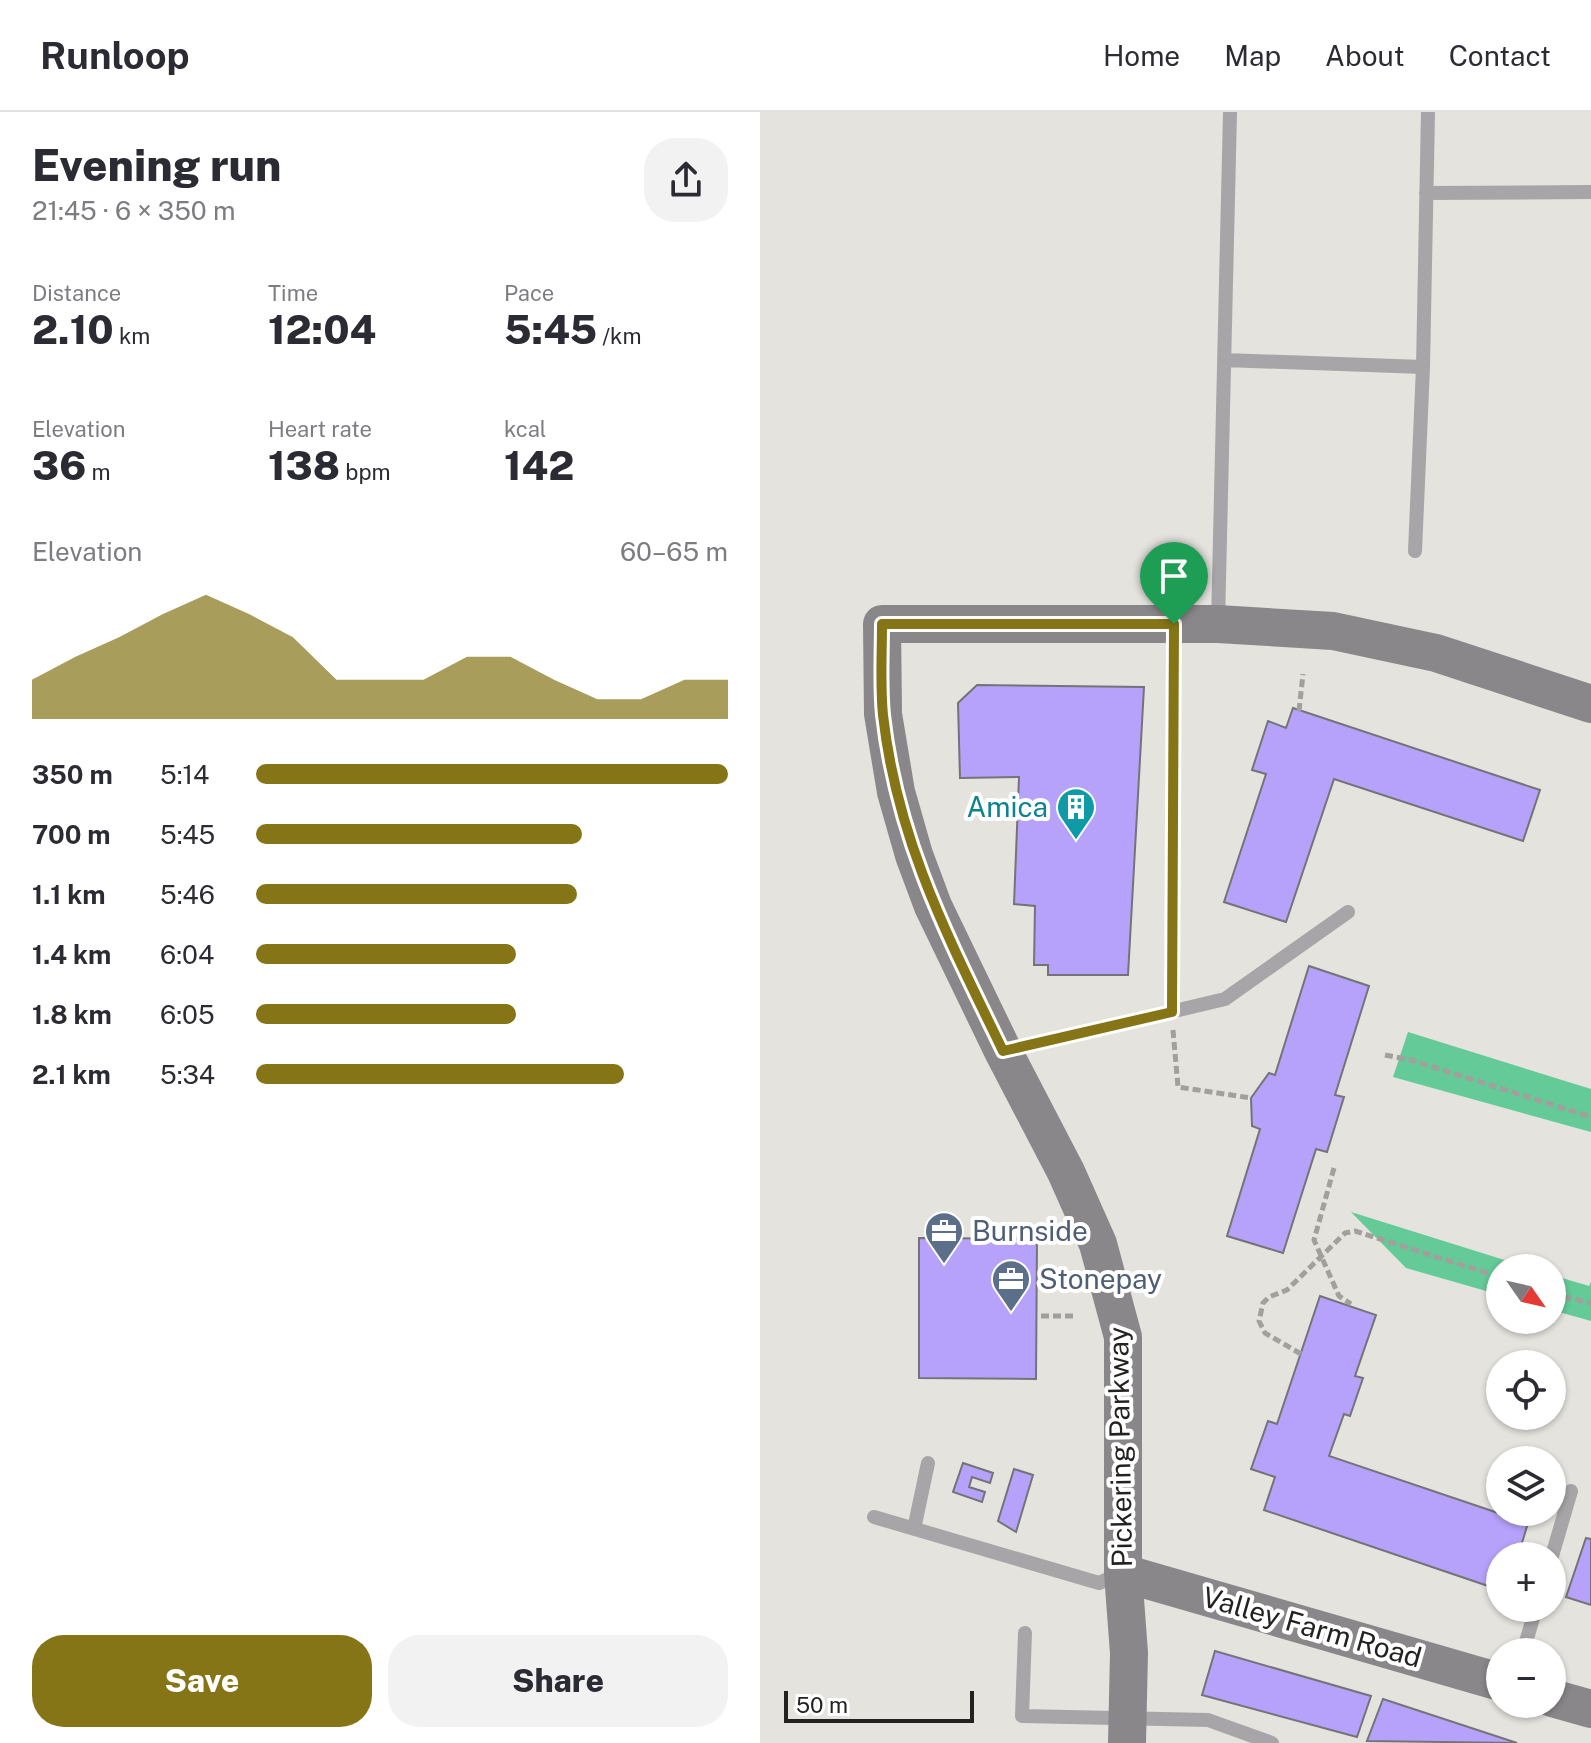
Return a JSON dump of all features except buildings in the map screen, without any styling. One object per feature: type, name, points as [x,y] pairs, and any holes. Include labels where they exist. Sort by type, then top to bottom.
[{"type":"street","name":"Pickering Parkway","points":[[1128,1731],[1129,1653],[1123,1573],[1123,1337],[1098,1244],[1055,1149],[1003,1051],[933,906],[914,855],[896,792],[883,714],[882,624],[1174,624]]},
{"type":"street","points":[[1174,624],[1333,631],[1436,653],[1591,704]]},
{"type":"street","name":"Valley Farm Road","points":[[1123,1573],[1486,1678]]},
{"type":"street","points":[[1566,1702],[1591,1709]]},
{"type":"lane","points":[[1218,624],[1230,112]]},
{"type":"lane","points":[[1415,551],[1423,367],[1428,112]]},
{"type":"lane","points":[[1426,193],[1591,192]]},
{"type":"lane","points":[[1224,360],[1423,367]]},
{"type":"lane","points":[[1172,1012],[1174,624]]},
{"type":"lane","points":[[1003,1051],[1225,999],[1348,912]]},
{"type":"lane","points":[[914,1529],[928,1463]]},
{"type":"lane","points":[[1556,1542],[1571,1491]]},
{"type":"lane","points":[[874,1517],[1099,1583],[1123,1573]]},
{"type":"lane","points":[[1025,1633],[1022,1716],[1128,1731],[1208,1720],[1255,1741],[1272,1743]]},
{"type":"path","points":[[1299,711],[1303,674]]},
{"type":"path","points":[[1172,1012],[1178,1087],[1251,1098]]},
{"type":"path","points":[[1385,1055],[1411,1060],[1591,1117]]},
{"type":"path","points":[[1334,1168],[1314,1240],[1339,1296],[1351,1304]]},
{"type":"path","points":[[1301,1354],[1265,1333],[1259,1321],[1263,1303],[1269,1297],[1287,1290],[1345,1233],[1355,1231],[1486,1273]]},
{"type":"path","points":[[1566,1297],[1591,1303]]},
{"type":"path","points":[[1041,1316],[1073,1316]]},
{"type":"green space","points":[[1408,1032],[1591,1089],[1591,1132],[1393,1077]]},
{"type":"green space","points":[[1351,1212],[1486,1254],[1486,1291],[1406,1268]]},
{"type":"green space","points":[[1566,1279],[1589,1286],[1591,1282],[1591,1321],[1566,1314]]},
{"type":"place","name":"Amica","points":[[1076,841]]},
{"type":"place","name":"Burnside","points":[[944,1265]]},
{"type":"place","name":"Stonepay","points":[[1011,1313]]},
{"type":"route","points":[[882,624],[1174,624],[1172,1012],[1003,1051],[933,906],[896,792],[883,714],[882,624]]}]
